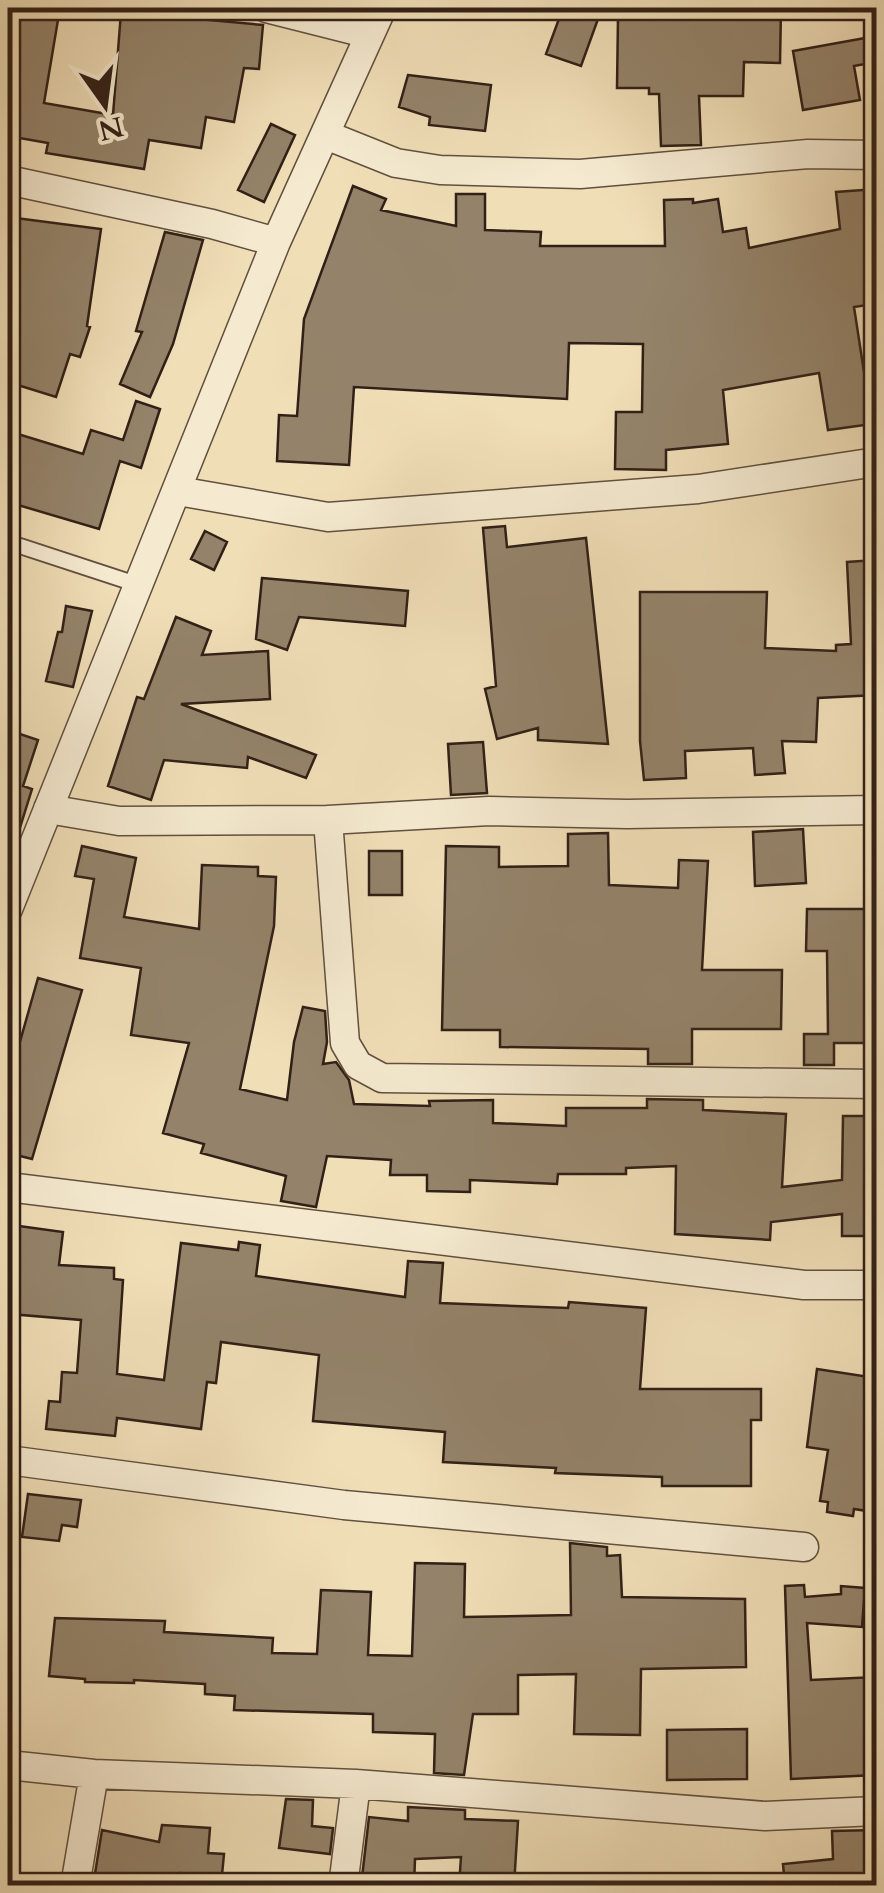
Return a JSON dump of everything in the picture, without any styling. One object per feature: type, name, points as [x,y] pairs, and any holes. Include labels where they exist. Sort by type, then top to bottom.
[{"type":"street","points":[[266,8],[369,34]]},
{"type":"street","points":[[8,909],[276,242],[382,8]]},
{"type":"street","points":[[326,135],[396,163],[440,170],[580,174],[808,154],[876,155]]},
{"type":"street","points":[[8,180],[212,224],[276,242]]},
{"type":"street","points":[[178,491],[328,517],[698,489],[876,462]]},
{"type":"street","points":[[48,809],[119,821],[328,820],[489,811],[627,814],[876,810]]},
{"type":"street","points":[[328,820],[345,1043],[358,1066],[382,1078],[876,1084]]},
{"type":"street","points":[[8,1187],[804,1285],[876,1285]]},
{"type":"street","points":[[8,1460],[344,1505],[804,1547]]},
{"type":"street","points":[[8,1765],[94,1774],[356,1784],[766,1816],[876,1812]]},
{"type":"street","points":[[75,1886],[94,1774]]},
{"type":"street","points":[[343,1886],[356,1784]]},
{"type":"lane","points":[[20,546],[140,586]]},
{"type":"building","points":[[8,8],[60,8],[44,103],[113,115],[121,12],[263,25],[259,69],[244,68],[234,122],[206,117],[201,148],[149,140],[144,169],[46,153],[48,143],[8,136]]},
{"type":"building","points":[[563,8],[598,19],[581,66],[546,54]]},
{"type":"building","points":[[702,8],[781,8],[780,63],[744,62],[743,96],[699,96],[701,145],[661,146],[659,94],[649,94],[649,88],[617,88],[618,17],[702,17]]},
{"type":"building","points":[[876,36],[876,62],[854,66],[860,100],[803,110],[793,51]]},
{"type":"building","points":[[408,75],[491,85],[485,131],[429,125],[430,117],[399,107]]},
{"type":"building","points":[[271,124],[295,135],[264,202],[238,190]]},
{"type":"building","points":[[353,186],[386,199],[381,210],[456,226],[456,194],[485,194],[485,230],[541,232],[540,246],[665,246],[664,200],[693,199],[693,203],[718,199],[723,232],[746,228],[749,248],[840,229],[836,192],[876,189],[876,299],[866,299],[867,305],[854,307],[872,424],[828,430],[819,373],[723,390],[728,444],[666,450],[666,470],[615,469],[616,412],[642,412],[643,344],[569,343],[567,399],[354,387],[349,465],[277,461],[279,415],[297,416],[304,319]]},
{"type":"building","points":[[8,217],[101,229],[87,326],[90,327],[80,357],[70,354],[56,397],[8,382]]},
{"type":"building","points":[[165,232],[203,240],[173,344],[150,397],[120,384],[142,332],[136,331]]},
{"type":"building","points":[[136,401],[160,409],[141,468],[120,461],[99,529],[8,502],[8,431],[83,454],[91,430],[123,440]]},
{"type":"building","points":[[505,526],[507,547],[586,538],[608,744],[538,740],[538,728],[497,739],[485,689],[496,686],[483,528]]},
{"type":"building","points":[[205,531],[227,542],[214,570],[191,559]]},
{"type":"building","points":[[876,560],[876,695],[818,698],[816,742],[782,741],[785,773],[755,775],[753,748],[685,751],[686,778],[644,780],[640,741],[640,592],[767,592],[765,648],[836,651],[836,645],[851,644],[847,562]]},
{"type":"building","points":[[262,578],[408,591],[405,626],[299,617],[287,650],[256,639]]},
{"type":"building","points":[[66,606],[92,611],[73,687],[46,681]]},
{"type":"building","points":[[176,617],[211,631],[202,655],[268,651],[270,699],[181,704],[316,755],[306,778],[248,757],[247,768],[164,760],[151,800],[108,786],[137,697],[144,699]]},
{"type":"building","points":[[8,730],[38,740],[23,786],[32,789],[13,850],[8,849]]},
{"type":"building","points":[[483,742],[487,793],[451,795],[448,744]]},
{"type":"building","points":[[803,829],[806,883],[755,886],[753,832]]},
{"type":"building","points":[[608,833],[609,885],[678,888],[679,860],[708,861],[702,970],[782,970],[781,1029],[692,1029],[692,1064],[648,1064],[648,1049],[500,1047],[500,1030],[442,1030],[446,846],[499,847],[499,867],[568,866],[568,834]]},
{"type":"building","points":[[82,846],[136,858],[124,917],[199,929],[202,865],[258,867],[258,876],[276,877],[274,926],[240,1089],[287,1100],[303,1007],[325,1011],[327,1042],[323,1064],[336,1062],[349,1080],[354,1104],[430,1106],[429,1101],[493,1100],[493,1123],[566,1126],[566,1108],[647,1108],[647,1099],[703,1100],[703,1110],[786,1114],[782,1187],[842,1180],[843,1116],[876,1116],[876,1236],[842,1236],[842,1214],[771,1222],[770,1240],[675,1234],[676,1166],[626,1168],[626,1174],[558,1174],[557,1184],[470,1180],[470,1192],[427,1191],[427,1175],[390,1175],[391,1160],[327,1156],[316,1207],[281,1201],[286,1176],[201,1153],[204,1144],[163,1133],[189,1043],[131,1035],[141,968],[80,958],[94,879],[75,876]]},
{"type":"building","points":[[369,851],[402,851],[402,895],[369,895]]},
{"type":"building","points":[[807,909],[876,909],[876,1043],[834,1043],[834,1065],[804,1065],[804,1034],[828,1034],[827,951],[806,951]]},
{"type":"building","points":[[38,978],[82,990],[32,1159],[8,1153],[8,1084]]},
{"type":"building","points":[[19,1226],[63,1232],[59,1265],[114,1268],[114,1279],[123,1280],[117,1374],[164,1380],[181,1243],[238,1250],[239,1242],[260,1245],[256,1276],[405,1297],[408,1261],[443,1263],[440,1303],[568,1308],[569,1302],[646,1308],[640,1389],[761,1389],[761,1420],[751,1420],[751,1486],[662,1486],[662,1477],[555,1473],[556,1468],[443,1462],[445,1432],[313,1421],[319,1355],[221,1342],[216,1383],[207,1382],[201,1429],[117,1418],[115,1436],[46,1429],[49,1401],[60,1402],[62,1372],[77,1373],[81,1320],[10,1314]]},
{"type":"building","points":[[817,1369],[876,1378],[873,1512],[854,1509],[853,1516],[827,1512],[828,1502],[820,1501],[828,1450],[807,1447]]},
{"type":"building","points":[[28,1494],[81,1500],[77,1527],[62,1525],[59,1541],[22,1537]]},
{"type":"building","points":[[570,1543],[607,1547],[607,1556],[620,1555],[622,1597],[745,1599],[746,1667],[641,1669],[640,1735],[574,1734],[576,1674],[518,1675],[518,1714],[473,1714],[464,1775],[434,1773],[435,1734],[373,1732],[373,1714],[234,1710],[235,1696],[205,1694],[205,1684],[85,1682],[49,1676],[55,1618],[165,1621],[164,1632],[273,1638],[272,1653],[317,1654],[321,1590],[371,1592],[368,1655],[412,1656],[415,1563],[465,1564],[464,1617],[571,1615]]},
{"type":"building","points":[[804,1585],[805,1597],[841,1594],[841,1586],[865,1588],[862,1627],[807,1623],[811,1680],[876,1677],[876,1775],[791,1779],[785,1586]]},
{"type":"building","points":[[747,1729],[747,1779],[667,1780],[667,1730]]},
{"type":"building","points":[[286,1799],[313,1800],[312,1826],[333,1828],[330,1854],[279,1848]]},
{"type":"building","points":[[408,1807],[465,1810],[465,1819],[518,1821],[514,1886],[459,1886],[461,1857],[415,1859],[414,1886],[361,1886],[369,1817],[408,1821]]},
{"type":"building","points":[[162,1825],[210,1828],[208,1853],[224,1854],[222,1875],[180,1873],[179,1886],[93,1886],[102,1830],[159,1842]]},
{"type":"building","points":[[876,1830],[876,1886],[785,1886],[783,1864],[833,1859],[832,1831]]}]
